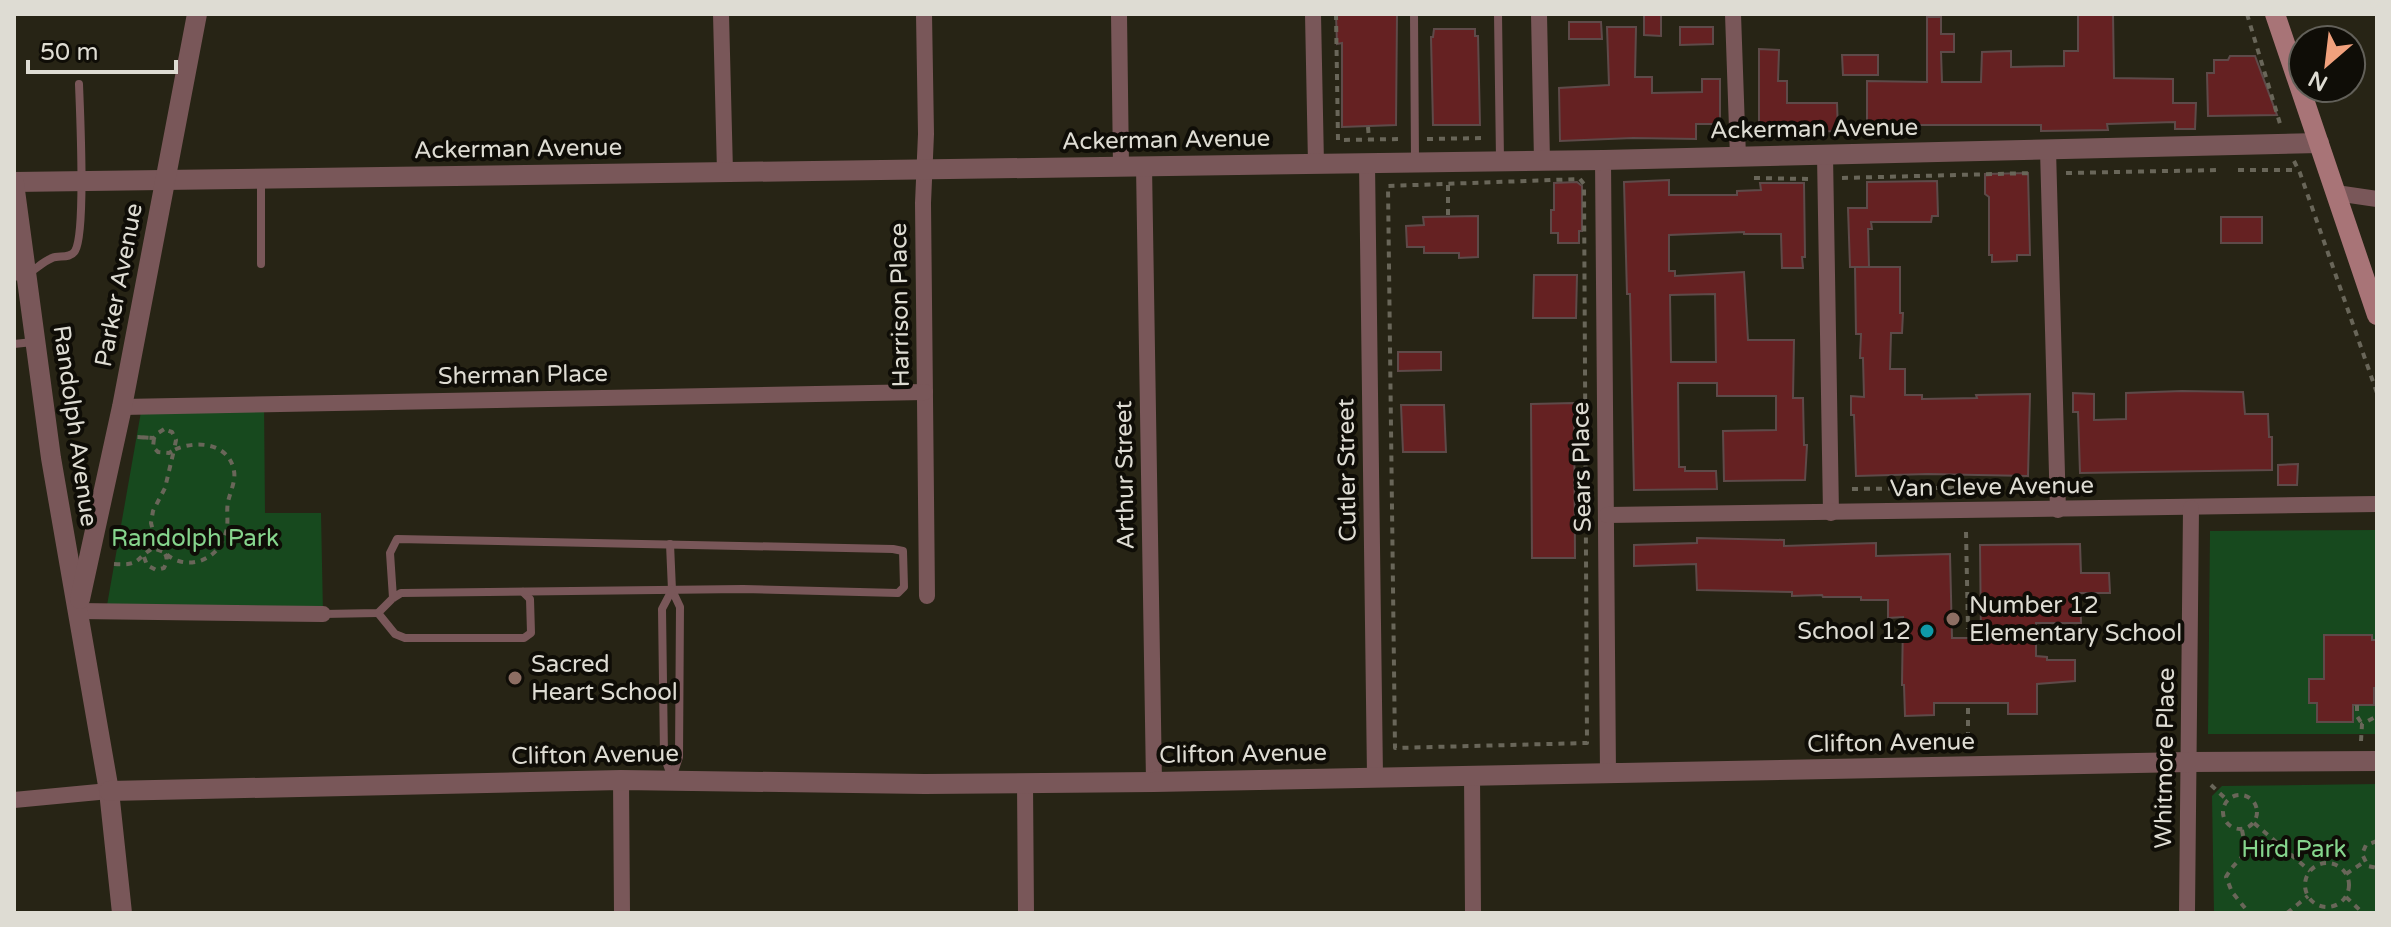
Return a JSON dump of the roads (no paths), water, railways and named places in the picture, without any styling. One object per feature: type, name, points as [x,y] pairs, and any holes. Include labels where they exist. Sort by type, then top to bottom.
[{"type":"main road","points":[[2275,14],[2377,315]]},
{"type":"street","name":"Parker Avenue","points":[[78,611],[122,407],[197,14]]},
{"type":"street","points":[[721,14],[725,172]]},
{"type":"street","name":"Harrison Place","points":[[924,14],[927,596]]},
{"type":"street","points":[[1119,14],[1121,167]]},
{"type":"street","points":[[1313,14],[1316,164]]},
{"type":"street","points":[[1539,14],[1542,161]]},
{"type":"street","points":[[1733,14],[1738,157]]},
{"type":"street","name":"Ackerman Avenue","points":[[14,182],[1603,160],[2319,143]]},
{"type":"street","points":[[2048,150],[2058,510]]},
{"type":"street","points":[[1825,155],[1831,513]]},
{"type":"street","name":"Sears Place","points":[[1603,160],[1608,774]]},
{"type":"street","name":"Cutler Street","points":[[1367,163],[1375,777]]},
{"type":"street","name":"Arthur Street","points":[[1144,166],[1154,782]]},
{"type":"street","name":"Randolph Avenue","points":[[14,182],[20,276],[36,342],[51,458],[109,791],[122,913]]},
{"type":"street","points":[[2336,193],[2377,199]]},
{"type":"street","name":"Sherman Place","points":[[122,407],[925,392]]},
{"type":"street","name":"Van Cleve Avenue","points":[[1607,515],[2377,504]]},
{"type":"street","name":"Whitmore Place","points":[[2187,913],[2191,508]]},
{"type":"street","points":[[78,611],[323,614]]},
{"type":"street","name":"Clifton Avenue","points":[[109,791],[672,779],[1025,784],[2377,761]]},
{"type":"street","points":[[1472,775],[1473,913]]},
{"type":"street","points":[[621,780],[622,913]]},
{"type":"street","points":[[1025,784],[1026,913]]},
{"type":"street","points":[[14,800],[109,791]]},
{"type":"lane","points":[[1414,14],[1415,161]]},
{"type":"lane","points":[[1498,14],[1500,161]]},
{"type":"lane","points":[[20,276],[52,258],[75,251],[81,181],[79,84]]},
{"type":"lane","points":[[261,179],[261,264]]},
{"type":"lane","points":[[14,344],[36,342]]},
{"type":"lane","points":[[323,614],[378,613],[401,593],[743,589],[898,593],[904,587],[903,551],[397,539],[390,553],[393,598]]},
{"type":"lane","points":[[670,544],[672,590],[680,607],[679,757],[672,779]]},
{"type":"lane","points":[[672,590],[662,609],[664,756],[672,779]]},
{"type":"lane","points":[[378,613],[395,634],[405,638],[524,638],[531,633],[530,599],[523,592]]},
{"type":"place","name":"Number 12 Elementary School","points":[[1953,619]]},
{"type":"place","name":"School 12","points":[[1927,631]]},
{"type":"place","name":"Sacred Heart School","points":[[515,678]]},
{"type":"park label","name":"Randolph Park","points":[[195,538]]},
{"type":"park label","name":"Hird Park","points":[[2294,849]]}]
